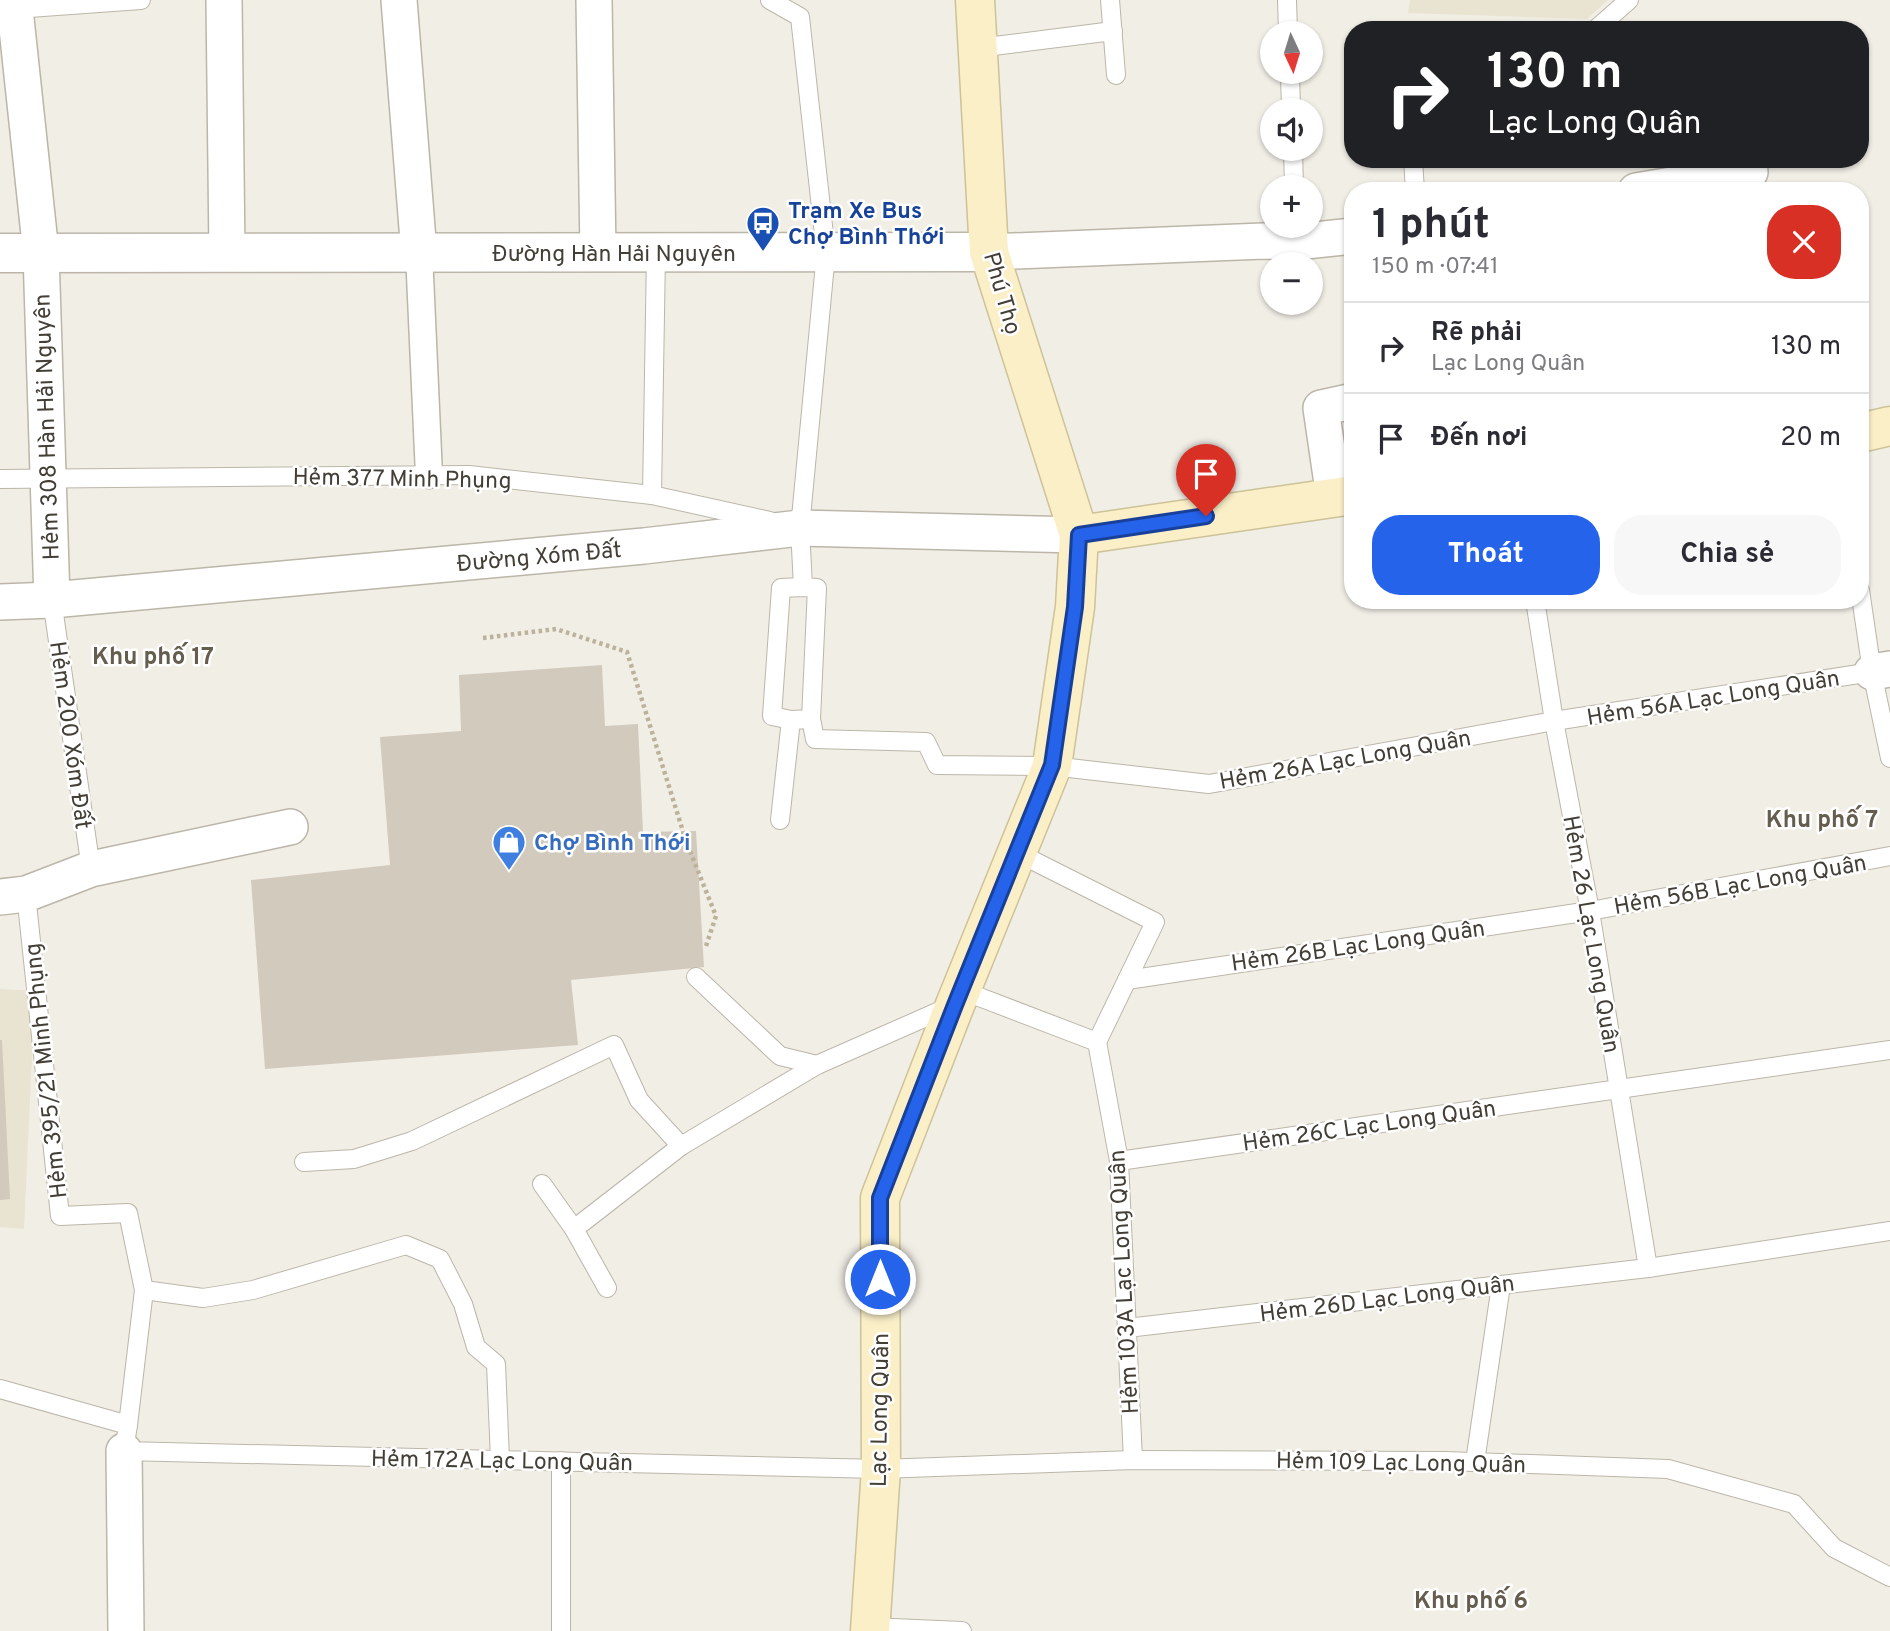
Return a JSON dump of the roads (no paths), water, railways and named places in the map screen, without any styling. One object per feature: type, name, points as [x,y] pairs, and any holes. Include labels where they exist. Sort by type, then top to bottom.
[{"type":"main road","name":"Phú Thọ","points":[[975,0],[989,252],[1079,535]]},
{"type":"main road","points":[[1869,431],[1890,426]]},
{"type":"main road","points":[[1079,535],[1343,496]]},
{"type":"main road","name":"Lạc Long Quân","points":[[870,1629],[881,1469],[880,1198],[1052,765],[1075,607],[1079,535]]},
{"type":"street","points":[[224,0],[227,253]]},
{"type":"street","points":[[399,0],[419,253],[429,475]]},
{"type":"street","points":[[594,0],[598,253]]},
{"type":"street","name":"Hẻm 308 Hàn Hải Nguyên","points":[[14,4],[41,253],[52,600]]},
{"type":"street","points":[[1658,182],[1684,171],[1750,172],[1749,168]]},
{"type":"street","name":"Đường Hàn Hải Nguyên","points":[[1323,235],[1344,236]]},
{"type":"street","name":"Đường Hàn Hải Nguyên","points":[[0,253],[989,252],[1269,238]]},
{"type":"street","points":[[1343,496],[1321,408],[1344,403]]},
{"type":"street","name":"Đường Xóm Đất","points":[[0,602],[52,600],[631,548],[800,528],[1079,535]]},
{"type":"street","points":[[13,896],[91,869],[290,827]]},
{"type":"street","points":[[126,1438],[126,1631]]},
{"type":"lane","points":[[14,4],[141,0]]},
{"type":"lane","points":[[770,0],[800,17],[826,253],[800,528],[803,587]]},
{"type":"lane","points":[[1116,75],[1110,0],[1119,0]]},
{"type":"lane","points":[[1287,0],[1288,21]]},
{"type":"lane","points":[[1605,21],[1629,0]]},
{"type":"lane","points":[[978,48],[1113,31]]},
{"type":"lane","points":[[652,495],[656,253]]},
{"type":"lane","name":"Hẻm 377 Minh Phụng","points":[[0,478],[469,475],[652,495],[800,528]]},
{"type":"lane","points":[[781,587],[817,588],[811,719],[791,720],[772,716],[781,587]]},
{"type":"lane","name":"Hẻm 200 Xóm Đất","points":[[52,600],[91,869]]},
{"type":"lane","name":"Hẻm 26 Lạc Long Quân","points":[[1536,609],[1554,721],[1590,911],[1648,1268]]},
{"type":"lane","points":[[1865,609],[1881,671],[1890,758]]},
{"type":"lane","name":"Hẻm 56A Lạc Long Quân","points":[[1554,721],[1881,671]]},
{"type":"lane","name":"Hẻm 26A Lạc Long Quân","points":[[811,719],[814,738],[926,742],[937,765],[1052,765],[1209,784],[1554,721]]},
{"type":"lane","points":[[780,820],[791,720]]},
{"type":"lane","points":[[574,1229],[681,1146],[817,1065],[958,997],[1097,1042],[1155,922],[1016,852]]},
{"type":"lane","name":"Hẻm 56B Lạc Long Quân","points":[[1590,911],[1890,856]]},
{"type":"lane","name":"Hẻm 395/21 Minh Phụng","points":[[13,896],[60,1216],[128,1213],[144,1290],[126,1438]]},
{"type":"lane","name":"Hẻm 26B Lạc Long Quân","points":[[1127,980],[1590,911]]},
{"type":"lane","points":[[696,977],[780,1056],[817,1065]]},
{"type":"lane","name":"Hẻm 103A Lạc Long Quân","points":[[1097,1042],[1119,1161],[1133,1460]]},
{"type":"lane","points":[[304,1162],[354,1158],[412,1141],[614,1045],[639,1100],[681,1146]]},
{"type":"lane","name":"Hẻm 26C Lạc Long Quân","points":[[1119,1161],[1890,1050]]},
{"type":"lane","points":[[542,1184],[574,1229],[607,1287]]},
{"type":"lane","name":"Hẻm 26D Lạc Long Quân","points":[[1127,1328],[1648,1268],[1890,1231]]},
{"type":"lane","points":[[144,1290],[203,1298],[253,1290],[406,1245],[440,1259],[463,1304],[476,1347],[496,1364],[500,1460]]},
{"type":"lane","points":[[1475,1462],[1501,1285]]},
{"type":"lane","name":"Hẻm 172A Lạc Long Quân","points":[[0,1389],[126,1438],[500,1460],[881,1469]]},
{"type":"lane","name":"Hẻm 109 Lạc Long Quân","points":[[881,1469],[1133,1460],[1475,1462],[1668,1469],[1794,1504],[1834,1548],[1890,1577]]},
{"type":"lane","points":[[561,1461],[561,1631]]},
{"type":"lane","points":[[870,1629],[962,1631]]},
{"type":"place","name":"Trạm Xe Bus Chợ Bình Thới","points":[[763,253]]},
{"type":"place","name":"Chợ Bình Thới","points":[[509,872]]},
{"type":"district","name":"Khu phố 17","points":[[153,656]]},
{"type":"district","name":"Khu phố 7","points":[[1822,819]]},
{"type":"district","name":"Khu phố 6","points":[[1471,1600]]}]
